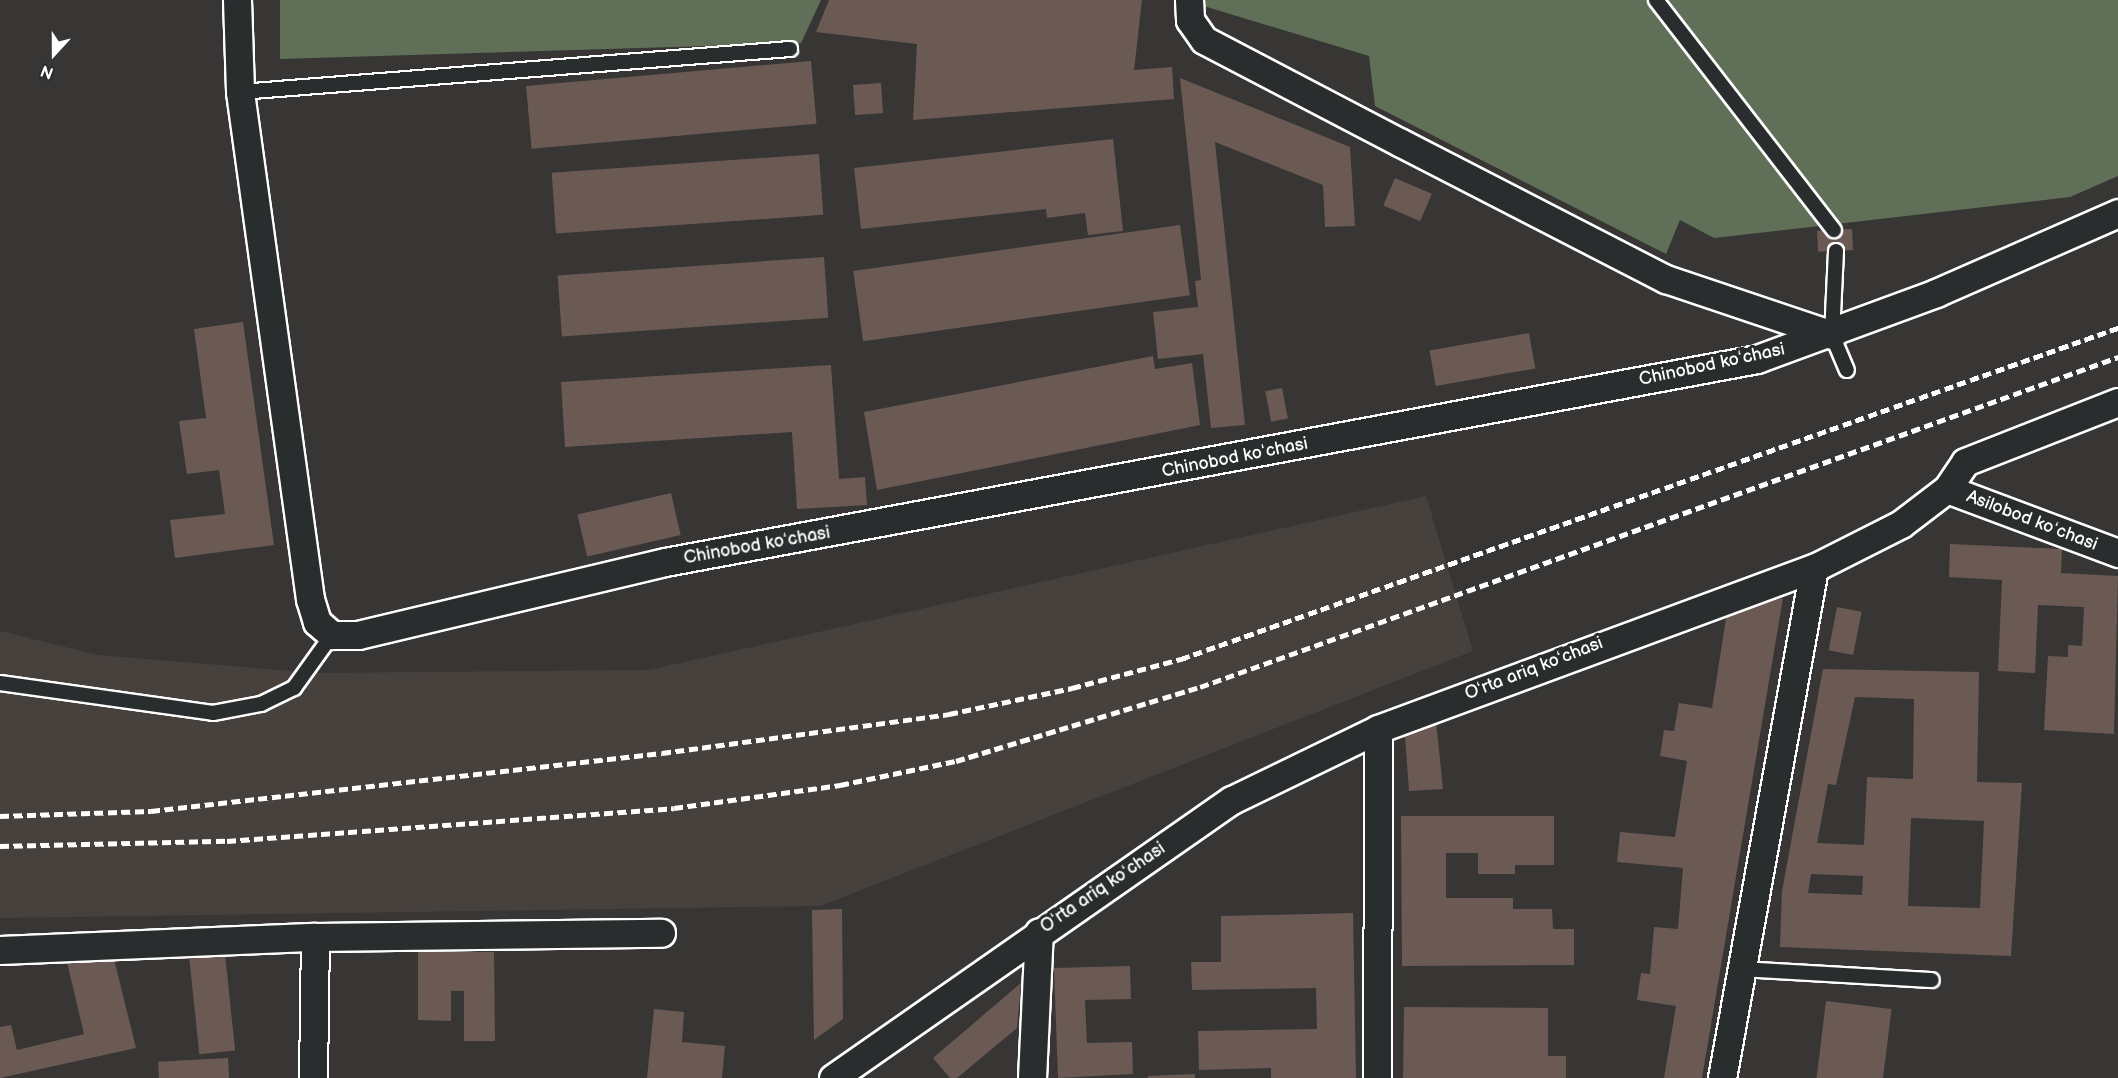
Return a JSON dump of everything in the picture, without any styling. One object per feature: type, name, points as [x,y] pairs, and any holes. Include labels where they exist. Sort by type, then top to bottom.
[{"type":"street","points":[[237,0],[240,92],[310,599],[317,622],[332,635]]},
{"type":"street","points":[[1189,0],[1190,20],[1204,40],[1401,143],[1666,279],[1832,335]]},
{"type":"street","name":"Chinobod koʻchasi","points":[[332,635],[358,635],[665,562],[1757,359],[1832,335],[2118,213]]},
{"type":"street","name":"Asilobod koʻchasi","points":[[1814,568],[1901,524],[1947,489],[1965,462],[2118,402]]},
{"type":"street","name":"Asilobod koʻchasi","points":[[1947,489],[2118,553]]},
{"type":"street","points":[[1722,1078],[1739,969],[1814,568]]},
{"type":"street","name":"Oʻrta ariq koʻchasi","points":[[833,1078],[1039,932],[1232,800],[1378,729],[1814,568]]},
{"type":"street","points":[[1377,1078],[1378,729]]},
{"type":"street","points":[[1032,1078],[1039,932]]},
{"type":"street","points":[[0,950],[315,937],[661,933]]},
{"type":"street","points":[[314,1078],[315,937]]},
{"type":"lane","points":[[1656,0],[1834,230]]},
{"type":"lane","points":[[240,92],[789,49]]},
{"type":"lane","points":[[1836,251],[1832,335],[1847,370]]},
{"type":"lane","points":[[0,683],[213,713],[261,704],[294,688],[332,635]]},
{"type":"lane","points":[[1739,969],[1932,980]]},
{"type":"shaded area","points":[[1426,496],[1473,651],[820,906],[0,918],[0,631],[98,655],[316,673],[649,670]]},
{"type":"green space","points":[[280,0],[821,0],[801,43],[280,59]]},
{"type":"green space","points":[[1184,0],[2118,0],[2118,176],[2070,197],[1714,238],[1680,220],[1666,254],[1375,106],[1369,56]]},
{"type":"building","points":[[829,0],[1142,0],[1134,70],[1172,67],[1174,99],[913,120],[917,44],[816,32]]},
{"type":"building","points":[[811,61],[816,124],[532,149],[526,86]]},
{"type":"building","points":[[1180,78],[1350,147],[1355,226],[1325,227],[1323,185],[1215,142],[1245,425],[1211,428],[1203,354],[1158,359],[1153,312],[1198,307],[1195,281],[1201,280]]},
{"type":"building","points":[[881,83],[883,113],[855,115],[853,85]]},
{"type":"building","points":[[1113,139],[1123,231],[1088,235],[1085,213],[1047,218],[1046,209],[861,229],[854,168]]},
{"type":"building","points":[[819,154],[823,215],[556,234],[552,173]]},
{"type":"building","points":[[1395,178],[1432,194],[1420,221],[1383,206]]},
{"type":"building","points":[[1180,225],[1190,295],[863,341],[853,271]]},
{"type":"building","points":[[1852,229],[1853,250],[1818,252],[1817,231]]},
{"type":"building","points":[[824,257],[828,318],[562,336],[558,276]]},
{"type":"building","points":[[243,322],[274,545],[175,558],[170,520],[225,514],[219,470],[187,474],[179,421],[206,418],[194,329]]},
{"type":"building","points":[[1529,333],[1535,368],[1436,386],[1430,351]]},
{"type":"building","points":[[1153,356],[1155,369],[1192,363],[1200,425],[877,490],[864,412]]},
{"type":"building","points":[[831,365],[839,479],[865,477],[867,505],[797,509],[792,432],[565,447],[561,382]]},
{"type":"building","points":[[1282,388],[1288,418],[1271,422],[1265,391]]},
{"type":"building","points":[[671,493],[681,535],[587,556],[577,515]]},
{"type":"building","points":[[1950,544],[2062,549],[2061,573],[2118,576],[2114,734],[2044,730],[2048,656],[2068,657],[2068,645],[2082,646],[2084,607],[2038,605],[2035,673],[1998,671],[2002,580],[1949,577]]},
{"type":"building","points":[[1783,598],[1702,1078],[1664,1078],[1676,1006],[1637,1000],[1641,973],[1650,974],[1654,927],[1678,929],[1683,868],[1617,862],[1620,832],[1675,837],[1687,761],[1660,756],[1664,730],[1674,731],[1679,703],[1712,708],[1727,612]]},
{"type":"building","points":[[1837,607],[1862,612],[1853,655],[1829,650]]},
{"type":"building","points":[[1823,669],[1979,672],[1977,782],[2022,783],[2011,956],[1780,947],[1782,891]],"holes":[[[1855,697],[1914,699],[1913,779],[1867,777],[1864,845],[1817,843],[1828,784],[1836,785]],[[1911,818],[1984,821],[1980,908],[1908,906]],[[1811,874],[1863,876],[1862,895],[1808,893]]]},
{"type":"building","points":[[1436,721],[1443,789],[1409,791],[1405,736]]},
{"type":"building","points":[[1401,816],[1554,816],[1554,865],[1515,865],[1515,874],[1478,874],[1478,853],[1446,853],[1446,898],[1513,898],[1513,909],[1552,909],[1553,929],[1574,929],[1574,965],[1402,966]]},
{"type":"building","points":[[842,909],[843,1019],[814,1040],[812,910]]},
{"type":"building","points":[[1353,913],[1356,1078],[1271,1078],[1271,1068],[1199,1070],[1198,1031],[1317,1029],[1316,988],[1192,990],[1191,962],[1221,962],[1221,916]]},
{"type":"building","points":[[112,951],[136,1048],[0,1078],[0,1027],[11,1025],[17,1050],[84,1034],[67,962]]},
{"type":"building","points":[[418,952],[494,952],[495,1041],[464,1041],[464,991],[451,991],[451,1021],[418,1020]]},
{"type":"building","points":[[225,954],[235,1050],[199,1054],[189,958]]},
{"type":"building","points":[[1130,966],[1131,999],[1085,1000],[1087,1043],[1132,1042],[1133,1074],[1058,1078],[1054,968]]},
{"type":"building","points":[[1021,983],[1017,1028],[957,1078],[950,1078],[933,1058]]},
{"type":"building","points":[[1826,1001],[1892,1009],[1883,1078],[1817,1078]]},
{"type":"building","points":[[1404,1007],[1548,1008],[1548,1056],[1566,1056],[1566,1078],[1403,1078]]},
{"type":"building","points":[[654,1009],[684,1012],[682,1042],[725,1046],[722,1078],[647,1078]]},
{"type":"building","points":[[228,1058],[229,1078],[159,1078],[158,1062]]},
{"type":"building","points":[[1195,1074],[1195,1078],[1148,1078],[1148,1076]]},
{"type":"railway","points":[[0,816],[151,811],[662,753],[949,714],[1072,688],[1181,659],[2118,328]]},
{"type":"railway","points":[[0,846],[227,841],[674,808],[840,785],[956,761],[1200,687],[2118,357]]}]
